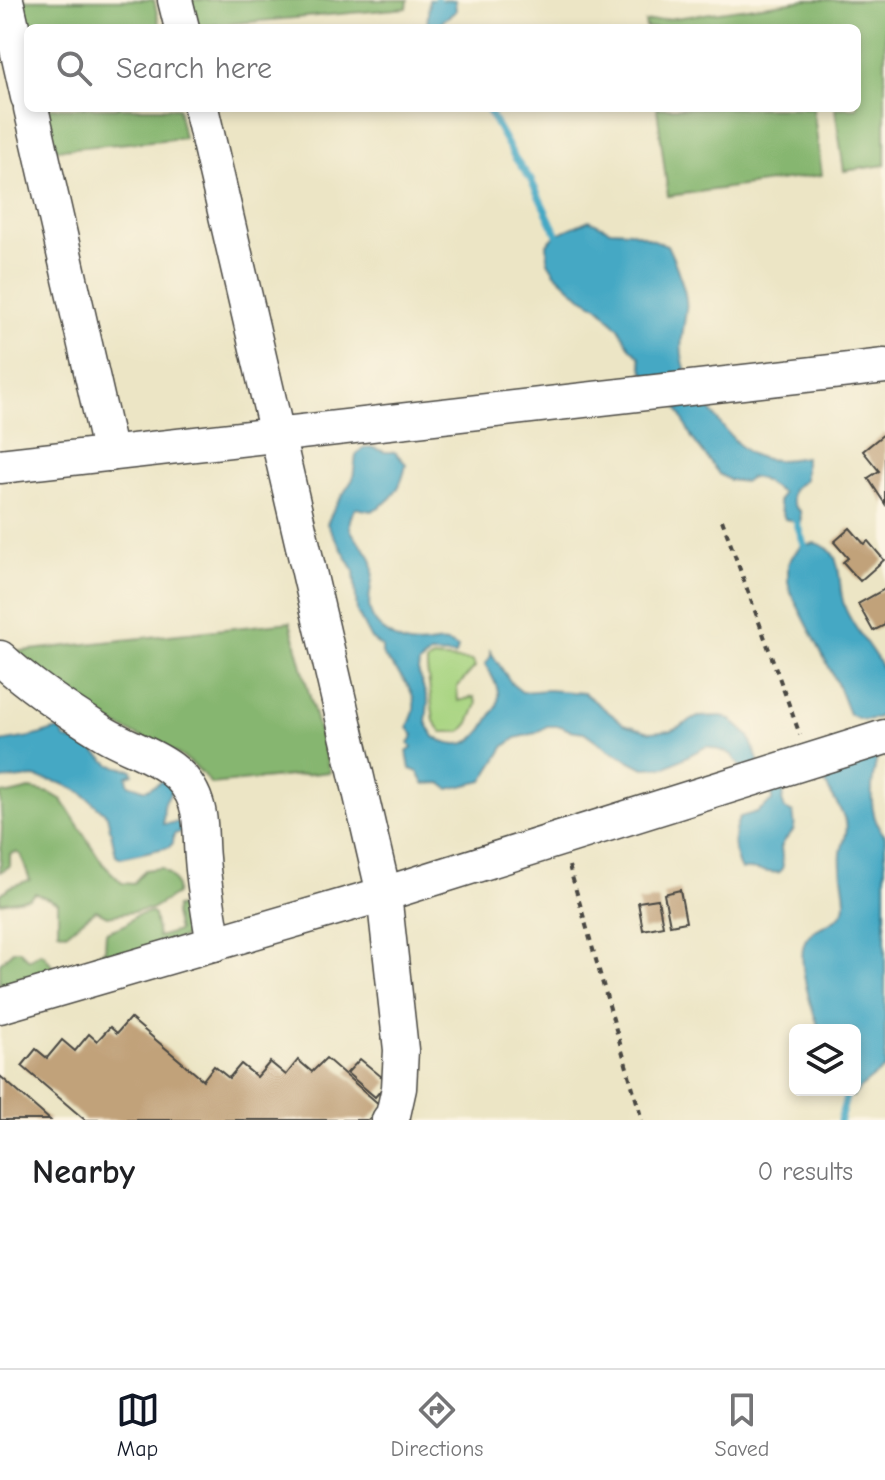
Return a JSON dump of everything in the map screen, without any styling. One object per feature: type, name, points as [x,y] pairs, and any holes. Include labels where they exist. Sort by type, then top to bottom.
[{"type":"street","points":[[6,0],[24,79]]},
{"type":"street","points":[[175,0],[181,24]]},
{"type":"street","points":[[32,112],[110,454]]},
{"type":"street","points":[[202,112],[384,894],[401,1050],[399,1088],[389,1120]]},
{"type":"street","points":[[0,466],[885,366]]},
{"type":"street","points":[[0,658],[107,735],[152,755],[187,784],[201,824],[202,856],[214,944]]},
{"type":"street","points":[[0,1006],[384,894],[885,737]]},
{"type":"path","points":[[722,520],[809,760]]},
{"type":"path","points":[[536,846],[571,867],[642,1120]]},
{"type":"green space","points":[[16,0],[154,0],[159,24],[26,24]]},
{"type":"green space","points":[[186,0],[408,0],[407,8],[226,24],[191,24]]},
{"type":"green space","points":[[807,0],[885,0],[885,165],[844,171],[836,112],[861,112],[861,24],[645,22]]},
{"type":"green space","points":[[42,112],[179,112],[184,138],[51,150]]},
{"type":"green space","points":[[658,112],[814,112],[822,175],[668,196]]},
{"type":"green space","points":[[290,622],[330,772],[211,784],[177,754],[107,721],[12,652]]},
{"type":"green space","points":[[433,658],[473,661],[475,667],[457,687],[458,701],[474,697],[477,704],[469,723],[461,732],[442,732],[434,721],[427,669],[427,662]]},
{"type":"green space","points":[[30,789],[50,793],[62,800],[103,864],[122,883],[133,884],[145,870],[161,868],[173,879],[176,894],[151,909],[107,916],[96,910],[66,933],[58,931],[58,903],[35,893],[29,898],[0,903],[0,894],[30,880],[21,855],[16,852],[10,854],[10,866],[0,872],[0,793]]},
{"type":"green space","points":[[182,906],[185,913],[194,914],[195,934],[93,964],[93,956],[105,950],[106,932],[125,925],[135,916],[150,912],[154,915],[158,937],[178,931],[174,914],[176,907]]},
{"type":"green space","points":[[14,950],[19,950],[29,960],[43,954],[59,973],[0,989],[0,963]]},
{"type":"water","points":[[429,0],[455,0],[456,11],[438,24],[427,24]]},
{"type":"water","points":[[589,220],[610,230],[630,231],[667,245],[685,295],[682,351],[688,374],[723,427],[751,454],[771,460],[805,457],[805,480],[796,486],[792,496],[795,507],[800,511],[801,522],[785,519],[778,502],[782,493],[760,479],[751,477],[744,482],[729,480],[719,474],[692,438],[675,403],[643,371],[640,357],[629,346],[619,328],[599,307],[581,297],[555,273],[548,262],[547,244],[557,234]]},
{"type":"water","points":[[363,448],[395,452],[406,464],[399,486],[391,498],[371,511],[356,508],[350,522],[352,533],[372,564],[369,602],[374,621],[403,642],[417,645],[446,643],[458,648],[456,655],[430,654],[419,664],[418,671],[428,702],[426,722],[434,737],[459,744],[472,740],[496,709],[498,693],[485,664],[490,651],[512,684],[522,692],[548,690],[584,693],[624,724],[650,732],[672,730],[698,717],[722,716],[749,736],[759,763],[741,768],[731,754],[707,746],[666,767],[644,768],[609,750],[584,732],[547,726],[536,733],[516,738],[505,746],[483,781],[449,789],[441,783],[424,784],[418,772],[410,769],[407,752],[412,748],[409,743],[414,735],[408,728],[414,711],[412,693],[382,654],[382,647],[371,639],[357,612],[354,570],[327,524],[353,479],[356,455]]},
{"type":"water","points":[[815,543],[825,547],[836,559],[844,605],[883,669],[885,714],[876,718],[867,720],[849,714],[836,681],[790,591],[788,564],[801,546]]},
{"type":"water","points":[[60,730],[66,739],[89,747],[111,765],[132,770],[133,774],[127,776],[128,784],[146,790],[166,779],[173,789],[164,803],[163,824],[189,821],[190,830],[174,834],[169,847],[121,858],[116,855],[107,815],[81,792],[61,783],[34,777],[0,780],[0,742]]},
{"type":"water","points":[[878,755],[872,797],[875,818],[885,836],[885,1068],[861,1087],[861,1024],[818,1024],[803,972],[806,939],[840,915],[845,903],[841,859],[846,823],[820,767]]},
{"type":"water","points":[[800,779],[784,792],[782,800],[785,809],[793,813],[794,826],[781,847],[783,866],[780,872],[741,870],[734,844],[740,817],[757,812],[772,801],[772,785]]},
{"type":"building","points":[[885,433],[885,504],[868,478],[879,471],[863,451]]},
{"type":"building","points":[[850,528],[864,544],[868,541],[884,560],[860,581],[843,562],[848,558],[834,542]]},
{"type":"building","points":[[885,589],[885,625],[873,631],[858,604]]},
{"type":"building","points":[[680,890],[686,922],[670,925],[664,894]]},
{"type":"building","points":[[658,899],[663,926],[643,930],[638,902]]},
{"type":"building","points":[[130,1018],[203,1080],[214,1066],[229,1078],[241,1064],[257,1077],[270,1062],[286,1075],[298,1060],[312,1072],[326,1058],[381,1106],[368,1120],[85,1120],[22,1066],[36,1049],[47,1058],[62,1040],[75,1051],[89,1034],[97,1041],[110,1027],[117,1033]]},
{"type":"building","points":[[360,1059],[388,1082],[375,1097],[347,1073]]},
{"type":"building","points":[[0,1076],[50,1120],[0,1120]]},
{"type":"waterway","points":[[437,0],[438,24]]},
{"type":"waterway","points":[[489,112],[531,180],[560,241]]},
{"type":"waterway","points":[[793,512],[807,553]]},
{"type":"waterway","points":[[840,1120],[846,1096]]}]
